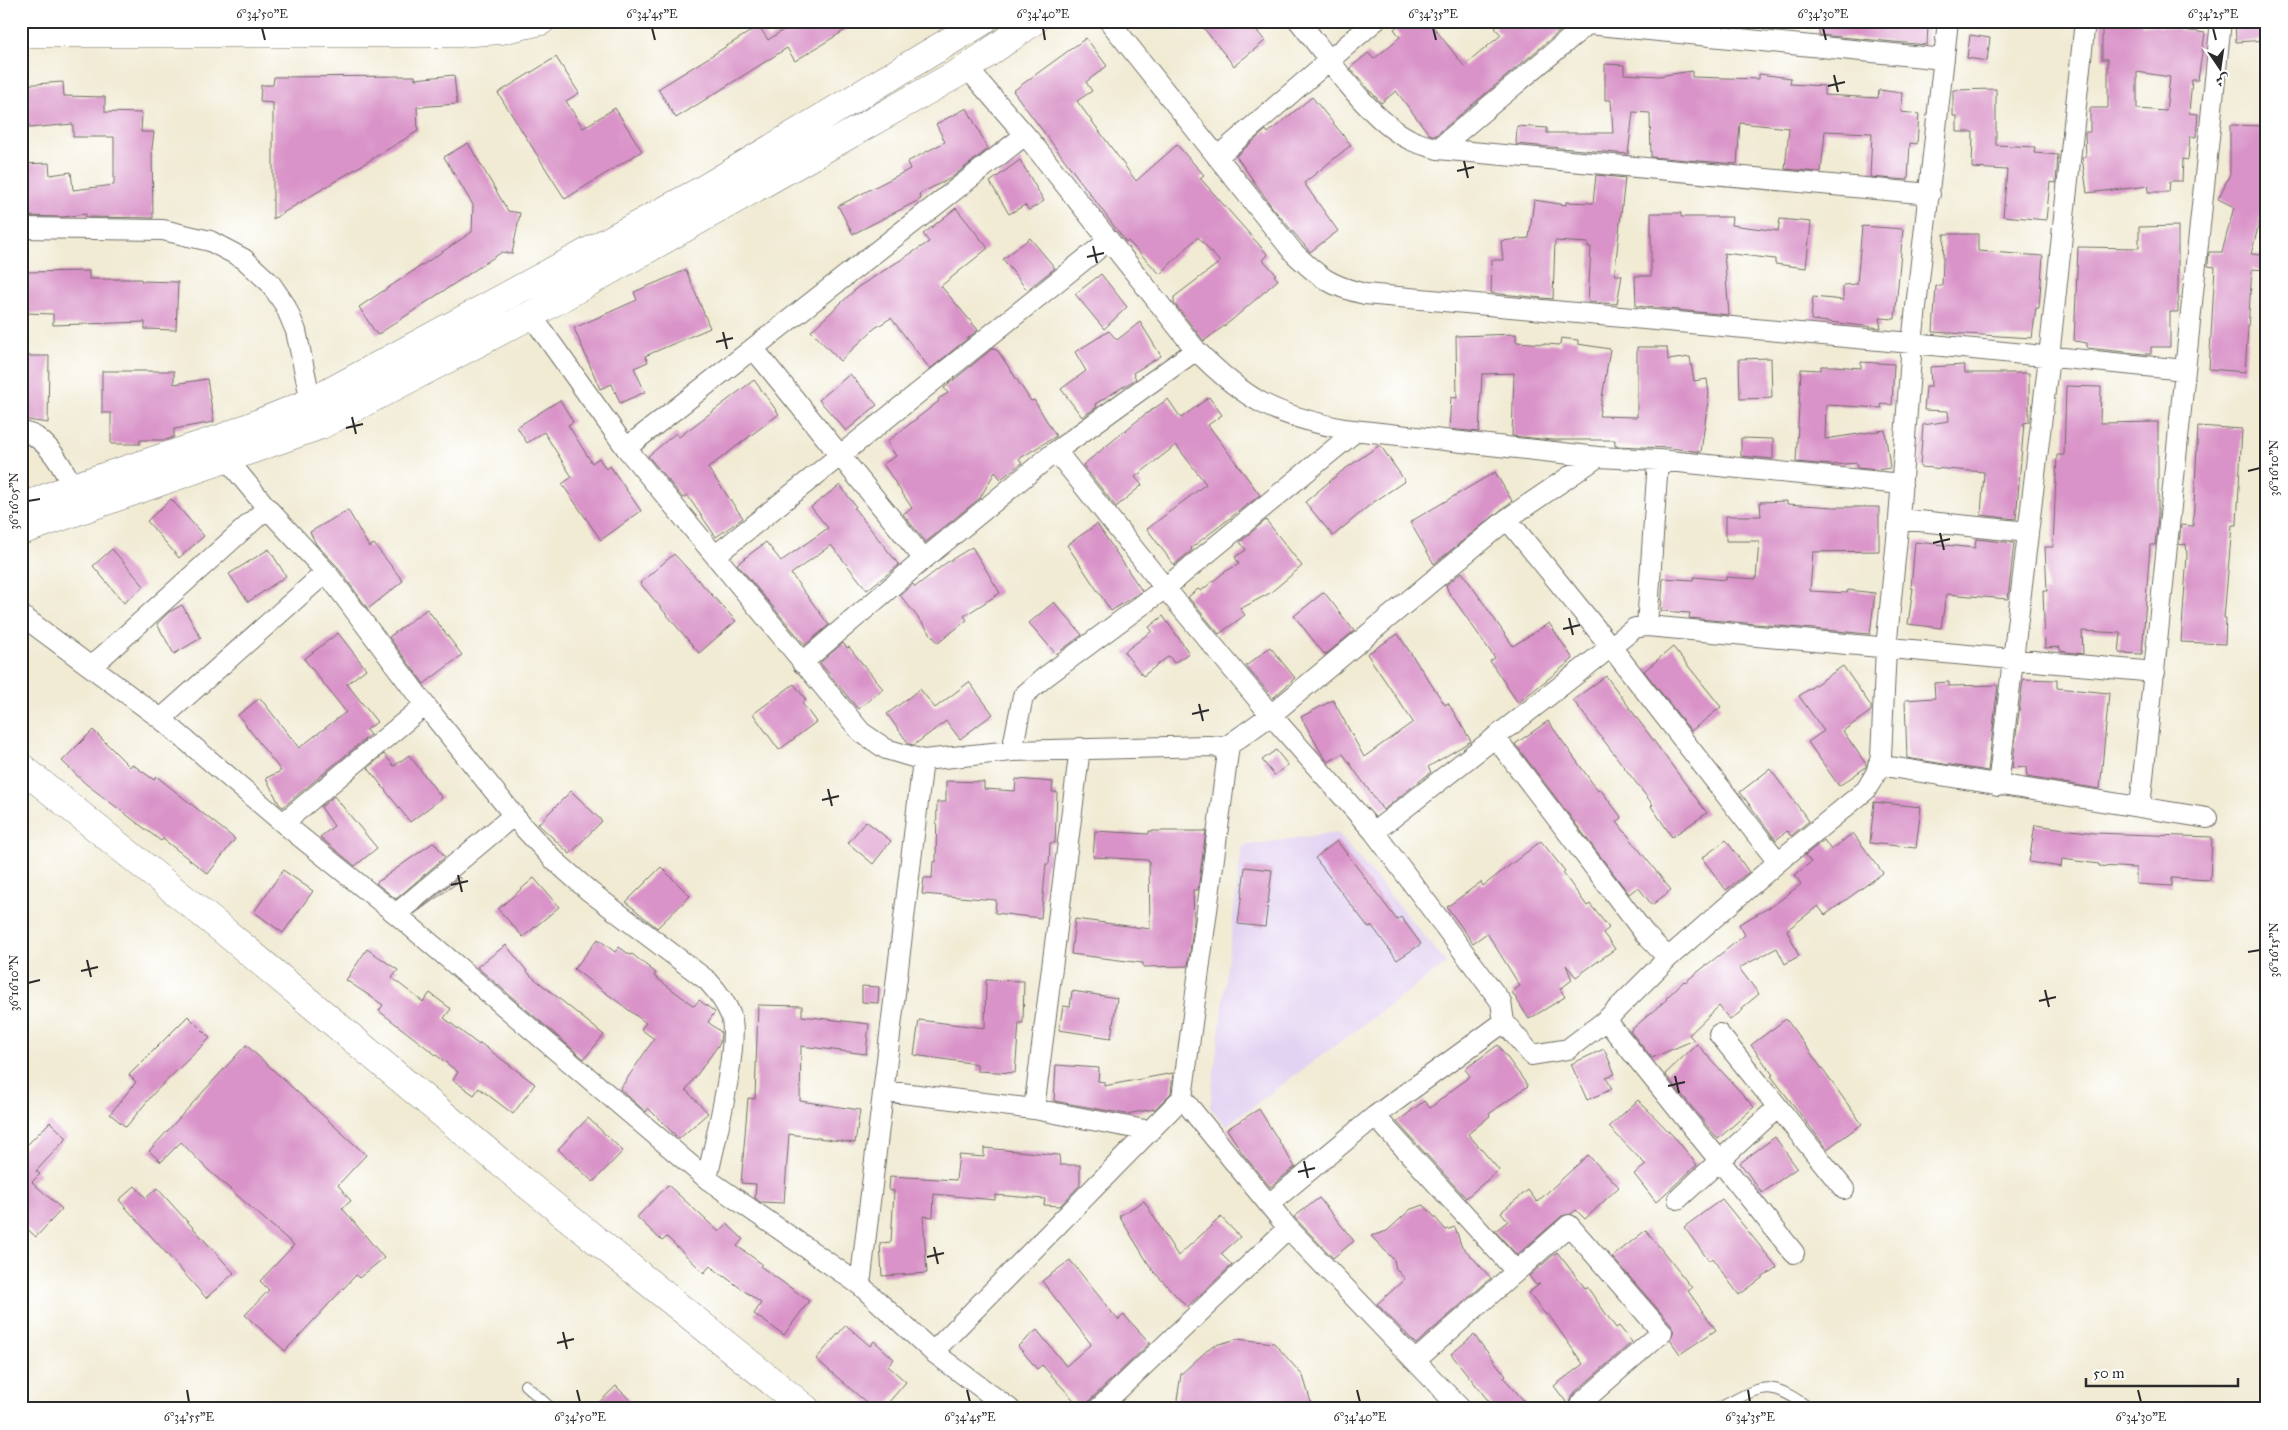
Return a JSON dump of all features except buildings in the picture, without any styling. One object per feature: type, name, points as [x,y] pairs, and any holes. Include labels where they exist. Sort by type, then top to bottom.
[{"type":"main road","points":[[21,33],[460,33],[502,30],[541,21]]},
{"type":"main road","points":[[21,531],[76,499],[222,438],[316,414],[704,189],[983,21]]},
{"type":"main road","points":[[21,508],[76,499],[226,458],[316,414],[531,315],[967,68],[1034,21]]},
{"type":"main road","points":[[21,767],[223,930],[519,1178],[806,1409]]},
{"type":"street","points":[[1109,21],[1294,253],[1317,275],[1340,288],[1365,294],[1912,343],[2185,370]]},
{"type":"street","points":[[1299,21],[1365,103],[1389,126],[1409,140],[1438,149],[1930,194]]},
{"type":"street","points":[[1217,157],[1375,21]]},
{"type":"street","points":[[1056,451],[1165,588],[1271,715],[1374,832],[1501,1002],[1504,1022],[1532,1055],[1568,1049],[1606,1020],[1668,958],[1778,862],[1866,790],[1881,757],[1886,648],[1900,519],[1912,343],[1948,21]]},
{"type":"street","points":[[1998,786],[2049,357],[2085,21]]},
{"type":"street","points":[[2140,807],[2221,21]]},
{"type":"street","points":[[1438,149],[1590,23],[1944,59]]},
{"type":"street","points":[[967,68],[1025,135],[1196,350],[1248,396],[1275,411],[1303,421],[1356,431],[1598,457],[1658,460],[1902,484]]},
{"type":"street","points":[[626,448],[1025,135]]},
{"type":"street","points":[[21,228],[163,230],[210,241],[244,259],[270,283],[285,305],[296,331],[316,414]]},
{"type":"street","points":[[716,556],[1109,240]]},
{"type":"street","points":[[531,315],[626,448],[861,732],[886,750],[923,760],[1012,751],[1208,746],[1222,748],[1229,746],[1271,715],[1506,520],[1598,457]]},
{"type":"street","points":[[753,348],[924,559]]},
{"type":"street","points":[[802,663],[924,559],[1056,451],[1196,350]]},
{"type":"street","points":[[21,431],[36,436],[48,449],[65,472],[76,499]]},
{"type":"street","points":[[1012,751],[1023,696],[1045,677],[1165,588],[1356,431]]},
{"type":"street","points":[[226,458],[267,508],[326,572],[425,705],[514,815],[554,860],[589,891],[708,981],[723,998],[732,1018],[734,1044],[707,1179]]},
{"type":"street","points":[[1647,626],[1658,460]]},
{"type":"street","points":[[92,666],[267,508]]},
{"type":"street","points":[[1900,519],[2028,532]]},
{"type":"street","points":[[1506,520],[1611,647],[1778,862]]},
{"type":"street","points":[[161,719],[326,572]]},
{"type":"street","points":[[21,615],[161,719],[283,823],[396,914],[707,1179],[860,1285],[933,1352],[1010,1409]]},
{"type":"street","points":[[1374,832],[1635,628],[1647,626],[2155,672]]},
{"type":"street","points":[[283,823],[425,705]]},
{"type":"street","points":[[1495,737],[1645,934],[1668,958]]},
{"type":"street","points":[[933,1352],[1182,1098],[1229,746]]},
{"type":"street","points":[[1034,1110],[1080,748]]},
{"type":"street","points":[[860,1285],[885,1091],[923,760]]},
{"type":"street","points":[[1878,765],[1998,786],[2207,818]]},
{"type":"street","points":[[396,914],[514,815]]},
{"type":"street","points":[[1606,1020],[1794,1253]]},
{"type":"street","points":[[1269,1204],[1375,1116],[1504,1022]]},
{"type":"street","points":[[1719,1034],[1844,1189]]},
{"type":"street","points":[[885,1091],[1034,1110],[1150,1131]]},
{"type":"street","points":[[1182,1098],[1288,1228],[1461,1409]]},
{"type":"street","points":[[1678,1199],[1778,1107]]},
{"type":"street","points":[[1375,1116],[1516,1271]]},
{"type":"street","points":[[1415,1361],[1569,1225],[1662,1332],[1581,1403]]},
{"type":"street","points":[[1098,1409],[1288,1228]]},
{"type":"lane","points":[[525,1385],[552,1409]]},
{"type":"lane","points":[[1717,1409],[1756,1389],[1772,1387],[1789,1394],[1811,1409]]},
{"type":"shaded area","points":[[1337,832],[1447,963],[1226,1126],[1210,1107],[1242,846]]}]
